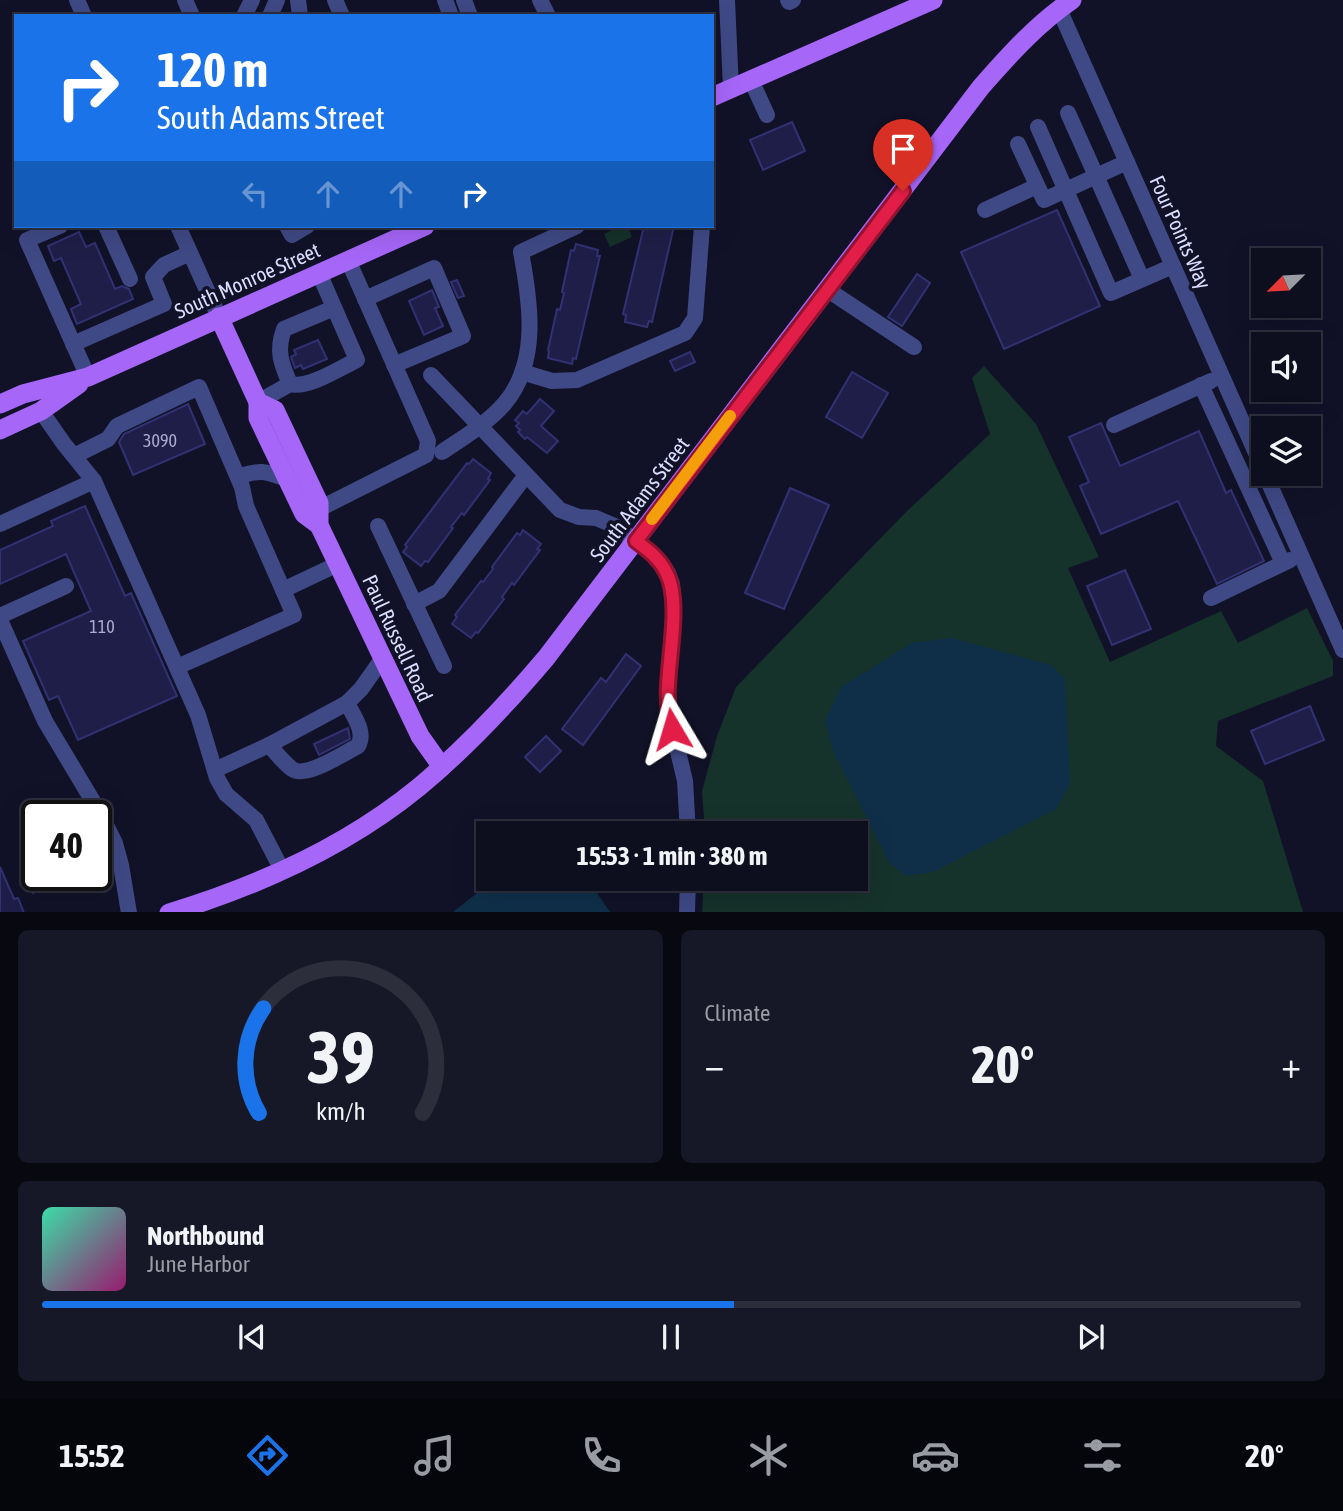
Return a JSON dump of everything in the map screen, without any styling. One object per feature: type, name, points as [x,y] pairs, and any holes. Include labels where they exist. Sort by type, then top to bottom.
[{"type":"main road","points":[[714,96],[931,0]]},
{"type":"main road","name":"South Adams Street","points":[[169,912],[231,892],[282,870],[356,831],[413,792],[478,734],[546,658],[981,87],[1030,34],[1065,5]]},
{"type":"main road","name":"South Monroe Street","points":[[0,404],[23,394],[88,377],[420,228]]},
{"type":"main road","name":"Paul Russell Road","points":[[219,317],[258,402],[258,418],[287,479],[304,513],[319,517]]},
{"type":"main road","name":"South Monroe Street","points":[[0,429],[41,411],[88,377]]},
{"type":"main road","name":"Paul Russell Road","points":[[258,402],[275,410],[319,503],[319,517],[338,564],[420,736],[442,767]]},
{"type":"street","points":[[727,0],[731,89]]},
{"type":"street","name":"Four Points Way","points":[[1065,5],[1127,162],[1251,443]]},
{"type":"street","points":[[751,80],[767,115]]},
{"type":"street","points":[[1068,113],[1142,279]]},
{"type":"street","points":[[1038,127],[1111,293],[1172,266]]},
{"type":"street","points":[[1018,144],[1044,201],[1127,162]]},
{"type":"street","points":[[985,210],[1037,186]]},
{"type":"street","points":[[55,228],[27,240],[88,377]]},
{"type":"street","points":[[109,228],[130,279]]},
{"type":"street","name":"Paul Russell Road","points":[[179,228],[219,317]]},
{"type":"street","points":[[289,228],[292,235],[304,228]]},
{"type":"street","points":[[442,452],[480,426],[506,402],[526,362],[529,336],[522,252],[573,228]]},
{"type":"street","points":[[522,372],[552,381],[577,380],[685,333],[695,318],[702,228]]},
{"type":"street","points":[[73,344],[164,304],[153,277],[164,265],[190,253]]},
{"type":"street","points":[[319,517],[426,454],[428,441],[348,260]]},
{"type":"street","points":[[365,299],[434,268],[463,336],[394,365]]},
{"type":"street","points":[[319,273],[334,308],[356,360],[307,384],[297,386],[290,383],[281,362],[280,340],[284,329],[334,308]]},
{"type":"street","points":[[828,290],[914,347]]},
{"type":"street","points":[[431,375],[560,510],[579,517],[596,518],[615,526],[651,552],[668,573],[674,605],[667,688],[668,709],[685,781],[687,821]]},
{"type":"street","points":[[1114,425],[1222,376]]},
{"type":"street","points":[[258,402],[290,383]]},
{"type":"street","points":[[1201,385],[1283,563]]},
{"type":"street","points":[[74,456],[108,439],[117,426],[199,387],[237,477],[246,506],[294,615],[177,667]]},
{"type":"street","points":[[41,411],[94,481],[198,715],[217,778],[226,794],[256,820],[282,870]]},
{"type":"street","points":[[237,477],[255,471],[287,479]]},
{"type":"street","points":[[414,604],[439,591],[526,475]]},
{"type":"street","points":[[0,524],[94,481]]},
{"type":"street","name":"Four Points Way","points":[[1270,486],[1343,650]]},
{"type":"street","points":[[378,526],[444,666]]},
{"type":"street","points":[[1211,598],[1301,555]]},
{"type":"street","points":[[284,590],[338,564]]},
{"type":"street","points":[[66,586],[0,618],[45,720],[115,842],[129,912]]},
{"type":"street","points":[[215,770],[348,703],[383,658]]},
{"type":"street","points":[[269,745],[293,770],[300,773],[358,746],[362,740],[361,731],[348,703]]},
{"type":"street","points":[[687,912],[688,891]]},
{"type":"green space","points":[[617,228],[628,228],[632,237],[610,247],[604,234]]},
{"type":"green space","points":[[984,366],[1036,424],[1099,557],[1068,568],[1110,662],[1221,611],[1238,643],[1307,608],[1333,661],[1333,676],[1218,721],[1216,746],[1263,781],[1303,912],[702,912],[703,891],[868,891],[868,821],[704,821],[702,791],[717,736],[736,687],[906,512],[990,434],[972,378]]},
{"type":"water","points":[[951,638],[1051,665],[1065,679],[1070,784],[1056,809],[933,872],[905,876],[889,862],[833,751],[825,721],[841,687],[912,643]]},
{"type":"water","points":[[480,891],[596,891],[610,912],[453,912]]},
{"type":"building","points":[[792,122],[805,151],[763,170],[750,140]]},
{"type":"building","points":[[1057,210],[1100,306],[1004,349],[961,252]]},
{"type":"building","points":[[644,228],[674,228],[652,322],[649,321],[647,327],[625,322],[626,315],[623,314]]},
{"type":"building","points":[[79,232],[86,247],[95,243],[115,289],[122,286],[129,289],[133,299],[77,324],[71,309],[81,304],[61,258],[54,261],[48,246]]},
{"type":"building","points":[[576,244],[598,250],[597,256],[600,256],[576,359],[573,358],[572,364],[548,358],[548,350],[557,309],[560,310],[564,293],[562,292],[571,250],[574,251]]},
{"type":"building","points":[[917,274],[930,283],[902,326],[888,317]]},
{"type":"building","points":[[457,280],[464,296],[458,298],[451,282]]},
{"type":"building","points":[[432,290],[439,307],[435,308],[443,326],[424,335],[409,301]]},
{"type":"building","points":[[318,340],[327,359],[303,369],[301,365],[295,368],[291,357],[296,354],[294,350]]},
{"type":"building","points":[[690,352],[695,362],[675,371],[670,361]]},
{"type":"building","points":[[852,372],[888,393],[862,438],[826,417]]},
{"type":"building","points":[[540,399],[554,411],[541,426],[558,441],[547,453],[518,432],[520,430],[516,426],[519,423],[515,420],[523,411],[527,414]]},
{"type":"building","points":[[188,404],[205,444],[133,475],[119,442],[124,434]]},
{"type":"building","points":[[1101,423],[1120,466],[1199,431],[1226,493],[1231,490],[1264,561],[1217,584],[1178,501],[1101,534],[1080,486],[1089,482],[1069,437]]},
{"type":"building","points":[[473,459],[491,473],[488,479],[490,480],[464,515],[462,513],[451,527],[453,528],[428,562],[425,561],[421,566],[403,552],[407,547],[405,545],[467,463]]},
{"type":"building","points":[[790,488],[829,505],[784,609],[745,593]]},
{"type":"building","points":[[85,506],[125,596],[131,593],[177,696],[78,740],[58,696],[49,700],[23,641],[91,611],[66,554],[0,584],[0,550],[53,526],[51,521]]},
{"type":"building","points":[[523,530],[541,544],[537,549],[540,550],[514,585],[512,583],[502,597],[504,599],[478,633],[471,638],[452,624],[457,617],[455,615],[493,569],[517,533],[520,535]]},
{"type":"building","points":[[1125,570],[1151,629],[1112,645],[1087,586]]},
{"type":"building","points":[[626,654],[641,666],[583,745],[562,729],[601,678],[606,682]]},
{"type":"building","points":[[1310,706],[1324,740],[1265,764],[1251,731]]},
{"type":"building","points":[[348,728],[350,739],[319,755],[314,744]]},
{"type":"building","points":[[546,736],[561,751],[540,772],[525,757]]},
{"type":"building","points":[[0,867],[14,899],[18,898],[24,912],[0,912]]},
{"type":"slow traffic","points":[[652,519],[730,416]]},
{"type":"route","points":[[672,729],[667,688],[674,605],[672,584],[662,564],[636,541],[903,191]]}]
